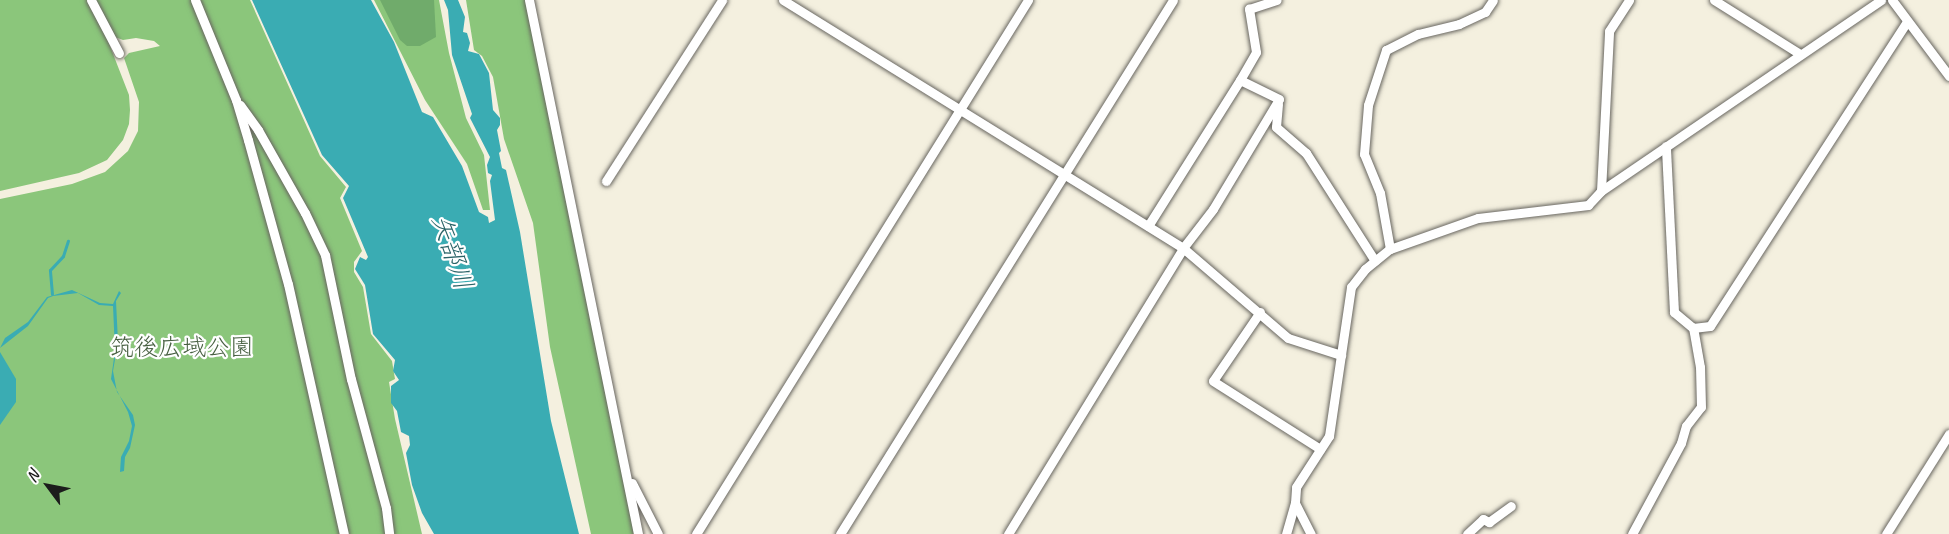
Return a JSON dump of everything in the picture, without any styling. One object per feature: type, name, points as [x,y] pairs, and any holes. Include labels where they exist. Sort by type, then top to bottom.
[{"type":"street","points":[[91,0],[119,53]]},
{"type":"street","points":[[195,0],[236,100],[288,284],[344,534]]},
{"type":"street","points":[[529,0],[628,475],[638,534]]},
{"type":"street","points":[[606,181],[722,0]]},
{"type":"street","points":[[783,0],[1183,248],[1288,338],[1341,354]]},
{"type":"street","points":[[696,534],[1028,0]]},
{"type":"street","points":[[840,534],[1173,0]]},
{"type":"street","points":[[1148,226],[1256,52],[1249,9],[1277,0]]},
{"type":"street","points":[[1390,249],[1380,193],[1364,154],[1368,105],[1386,50],[1418,34],[1459,24],[1485,12],[1493,0]]},
{"type":"street","points":[[1601,191],[1609,31],[1629,0]]},
{"type":"street","points":[[1714,0],[1800,54]]},
{"type":"street","points":[[1286,534],[1295,502],[1296,487],[1329,436],[1351,287],[1365,269],[1390,249],[1478,218],[1588,205],[1601,191],[1881,0]]},
{"type":"street","points":[[1892,0],[1949,76]]},
{"type":"street","points":[[1693,328],[1710,326],[1907,21]]},
{"type":"street","points":[[1240,80],[1279,99]]},
{"type":"street","points":[[1008,534],[1183,248],[1213,209],[1279,99]]},
{"type":"street","points":[[1279,99],[1276,127],[1306,153],[1376,261]]},
{"type":"street","points":[[236,100],[258,130],[326,255],[351,378],[386,508],[389,534]]},
{"type":"street","points":[[1632,534],[1681,443],[1686,426],[1701,407],[1700,367],[1693,328],[1674,312],[1666,146]]},
{"type":"street","points":[[1260,312],[1214,381],[1320,449]]},
{"type":"street","points":[[1886,534],[1949,434]]},
{"type":"street","points":[[628,475],[658,534]]},
{"type":"street","points":[[1295,502],[1311,534]]},
{"type":"street","points":[[1467,534],[1483,519],[1489,522],[1511,506]]},
{"type":"green space","name":"筑後広域公園","points":[[0,0],[250,0],[320,156],[346,187],[340,198],[362,251],[354,262],[354,272],[363,287],[371,334],[392,361],[395,379],[389,382],[395,419],[422,534],[0,534],[0,199],[72,184],[105,172],[128,151],[138,131],[139,102],[124,58],[129,53],[160,46],[154,41],[136,38],[123,40],[115,37],[108,41],[129,95],[130,110],[129,124],[123,140],[107,160],[79,173],[0,191]]},
{"type":"green space","points":[[374,0],[439,0],[449,53],[466,118],[484,155],[490,210],[483,210],[467,164],[425,100]]},
{"type":"green space","points":[[380,0],[434,0],[436,37],[420,46],[407,46],[400,40]]},
{"type":"green space","points":[[466,0],[528,0],[638,534],[591,534],[550,347],[533,223],[504,139],[493,77],[482,56],[474,50]]},
{"type":"water","name":"矢部川","points":[[252,0],[371,0],[394,42],[422,112],[433,117],[462,166],[479,212],[488,217],[489,223],[495,220],[490,181],[492,175],[488,173],[487,165],[490,157],[470,118],[472,114],[452,55],[448,10],[444,0],[458,0],[465,17],[463,32],[467,33],[470,43],[468,51],[479,54],[489,73],[493,110],[500,118],[497,130],[501,151],[499,153],[502,168],[506,170],[520,232],[551,421],[579,534],[434,534],[422,513],[412,485],[406,453],[410,445],[409,436],[401,432],[397,411],[391,403],[391,386],[399,380],[393,371],[395,360],[373,334],[365,285],[355,269],[360,257],[366,260],[368,257],[343,198],[349,186],[322,155]]},
{"type":"water","points":[[72,290],[100,303],[113,304],[119,291],[121,293],[116,301],[118,342],[113,371],[117,390],[111,379],[115,351],[113,306],[99,305],[78,293],[48,298],[28,326],[0,348],[5,338],[28,322],[47,297]]},
{"type":"water","points":[[0,352],[16,379],[16,402],[0,425]]},
{"type":"water","points":[[120,396],[133,415],[135,425],[130,448],[125,457],[124,471],[120,472],[121,457],[129,441],[132,426]]},
{"type":"waterway","points":[[52,294],[50,270],[63,256],[68,241]]}]
